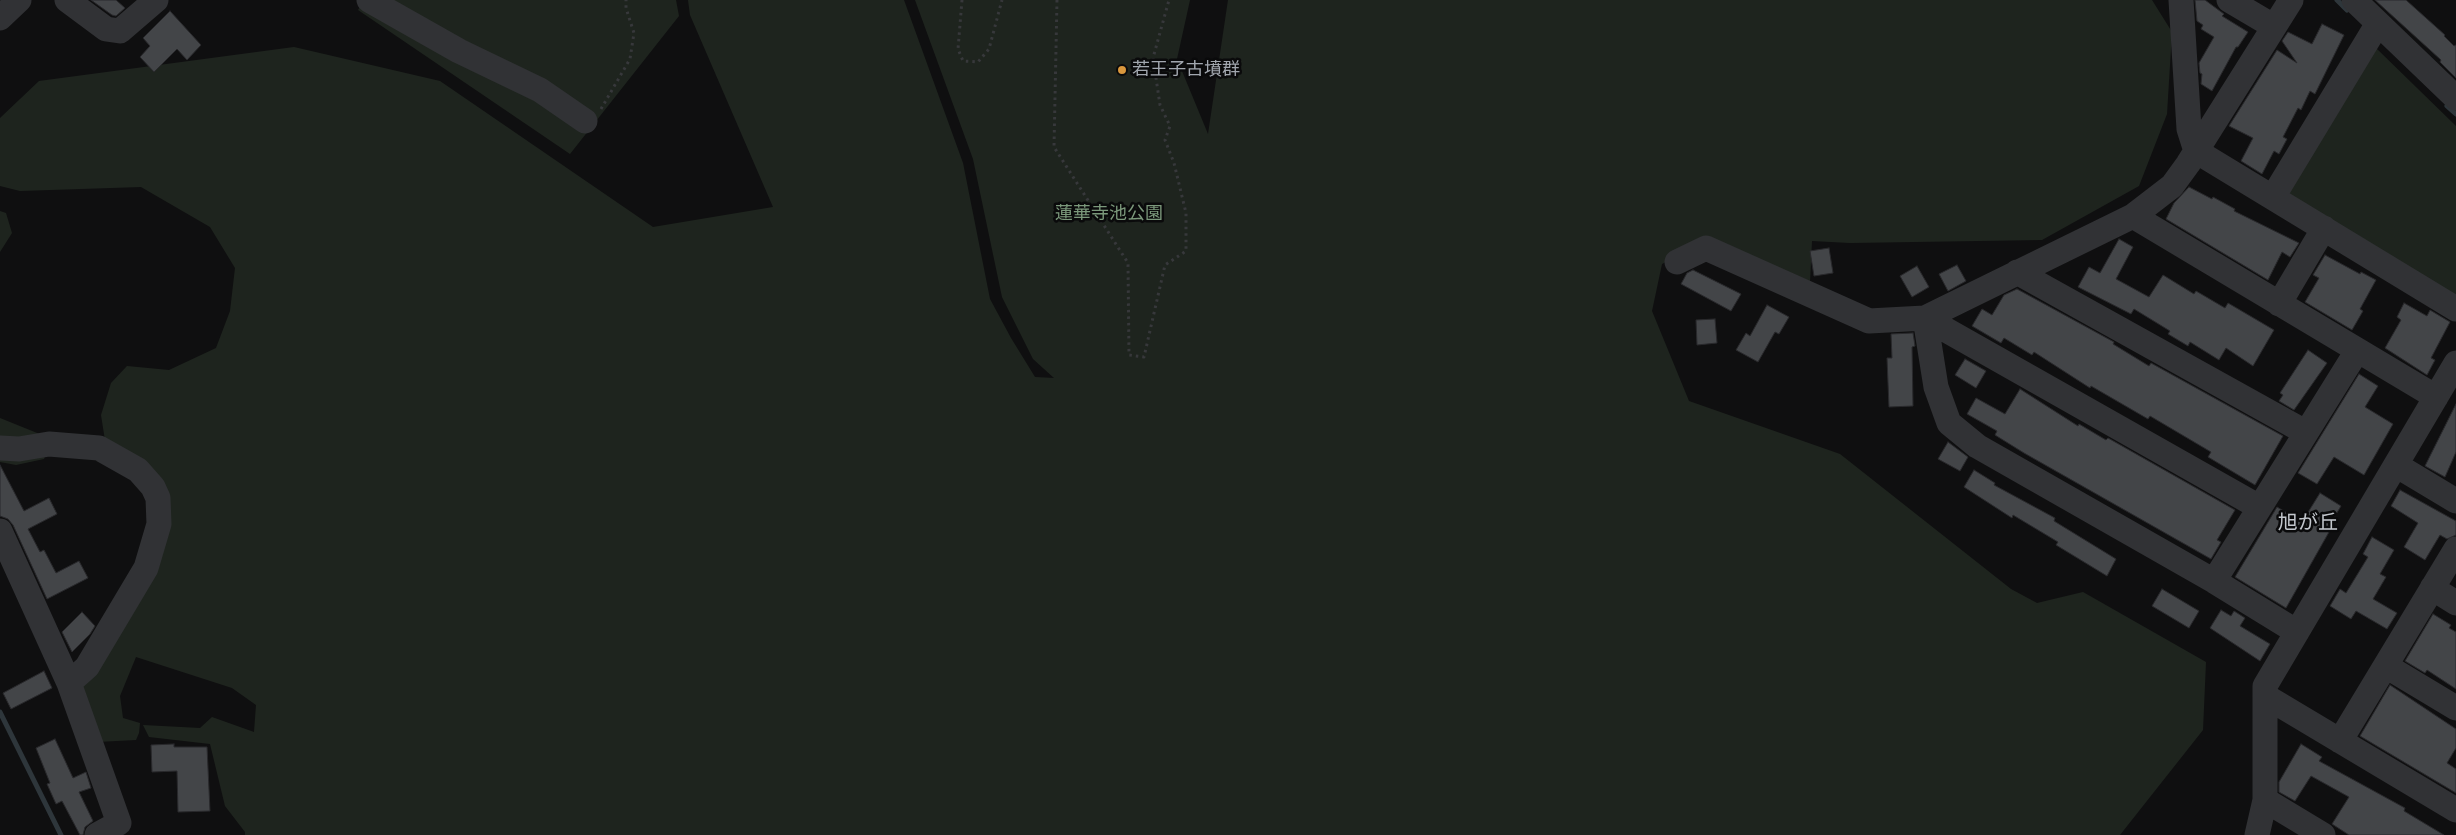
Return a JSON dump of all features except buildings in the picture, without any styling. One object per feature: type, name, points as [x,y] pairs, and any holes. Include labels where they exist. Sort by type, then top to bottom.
[{"type":"street","points":[[0,18],[19,0]]},
{"type":"street","points":[[67,0],[106,29],[120,31],[156,0]]},
{"type":"street","points":[[369,0],[459,51],[540,90],[585,121]]},
{"type":"street","points":[[2181,0],[2189,129],[2196,151],[2456,308]]},
{"type":"street","points":[[2229,0],[2274,26]]},
{"type":"street","points":[[1677,262],[1706,248],[1869,321],[1925,318],[2133,216],[2172,186],[2291,0]]},
{"type":"street","points":[[2354,0],[2456,98]]},
{"type":"street","points":[[2273,197],[2378,25]]},
{"type":"street","points":[[2133,216],[2436,397]]},
{"type":"street","points":[[2279,304],[2324,228]]},
{"type":"street","points":[[2017,272],[2305,432]]},
{"type":"street","points":[[1925,318],[2259,507]]},
{"type":"street","points":[[1925,318],[1936,387],[1949,423],[1977,446],[2214,582],[2297,632]]},
{"type":"street","points":[[2214,582],[2305,432],[2357,351]]},
{"type":"street","points":[[2257,835],[2265,800],[2264,686],[2456,364]]},
{"type":"street","points":[[0,448],[19,449],[49,444],[99,448],[138,470],[153,487],[158,498],[159,524],[146,568],[87,667],[69,683]]},
{"type":"street","points":[[2396,465],[2456,501]]},
{"type":"street","points":[[0,531],[69,683],[118,823],[97,835]]},
{"type":"street","points":[[2340,741],[2456,549]]},
{"type":"street","points":[[2432,588],[2456,603]]},
{"type":"street","points":[[2386,666],[2456,708]]},
{"type":"street","points":[[2265,696],[2456,810]]},
{"type":"street","points":[[2265,800],[2323,835]]},
{"type":"path","points":[[585,121],[603,108],[630,59],[634,33],[626,8],[626,0]]},
{"type":"path","points":[[962,0],[958,49],[963,61],[978,62],[989,49],[1002,0]]},
{"type":"path","points":[[1057,0],[1054,147],[1128,263],[1129,355],[1144,357],[1165,265],[1186,251],[1186,213],[1174,163],[1165,140],[1170,126],[1160,105],[1153,58],[1169,0]]},
{"type":"green space","points":[[364,0],[676,0],[679,16],[570,154],[358,10]]},
{"type":"green space","name":"蓮華寺池公園","points":[[688,0],[904,0],[963,163],[990,299],[1035,377],[1054,378],[1033,359],[1002,297],[973,159],[915,0],[1190,0],[1177,59],[1208,134],[1228,0],[2152,0],[2172,32],[2167,114],[2139,186],[2042,240],[1850,243],[1812,241],[1810,282],[1706,241],[1662,264],[1652,311],[1689,401],[1840,454],[2011,589],[2037,603],[2083,592],[2206,662],[2203,730],[2120,835],[245,835],[245,832],[225,806],[210,744],[149,737],[143,725],[200,728],[212,717],[254,732],[256,705],[232,688],[136,657],[120,696],[123,718],[140,723],[136,740],[97,742],[79,686],[146,568],[156,486],[107,453],[101,415],[111,383],[127,366],[169,370],[216,348],[230,311],[235,268],[210,227],[141,187],[20,191],[0,186],[0,118],[39,81],[294,47],[440,81],[653,227],[773,207],[690,15]]},
{"type":"green space","points":[[2376,48],[2456,126],[2456,299],[2281,194]]},
{"type":"green space","points":[[0,211],[6,213],[12,233],[0,252]]},
{"type":"green space","points":[[0,418],[52,439],[44,459],[16,465],[0,462]]},
{"type":"waterway","points":[[2337,0],[2347,10]]},
{"type":"waterway","points":[[2447,106],[2456,114]]},
{"type":"waterway","points":[[0,712],[61,835]]},
{"type":"place","name":"若王子古墳群","points":[[1122,70]]},
{"type":"district","name":"旭が丘","points":[[2308,523]]}]
